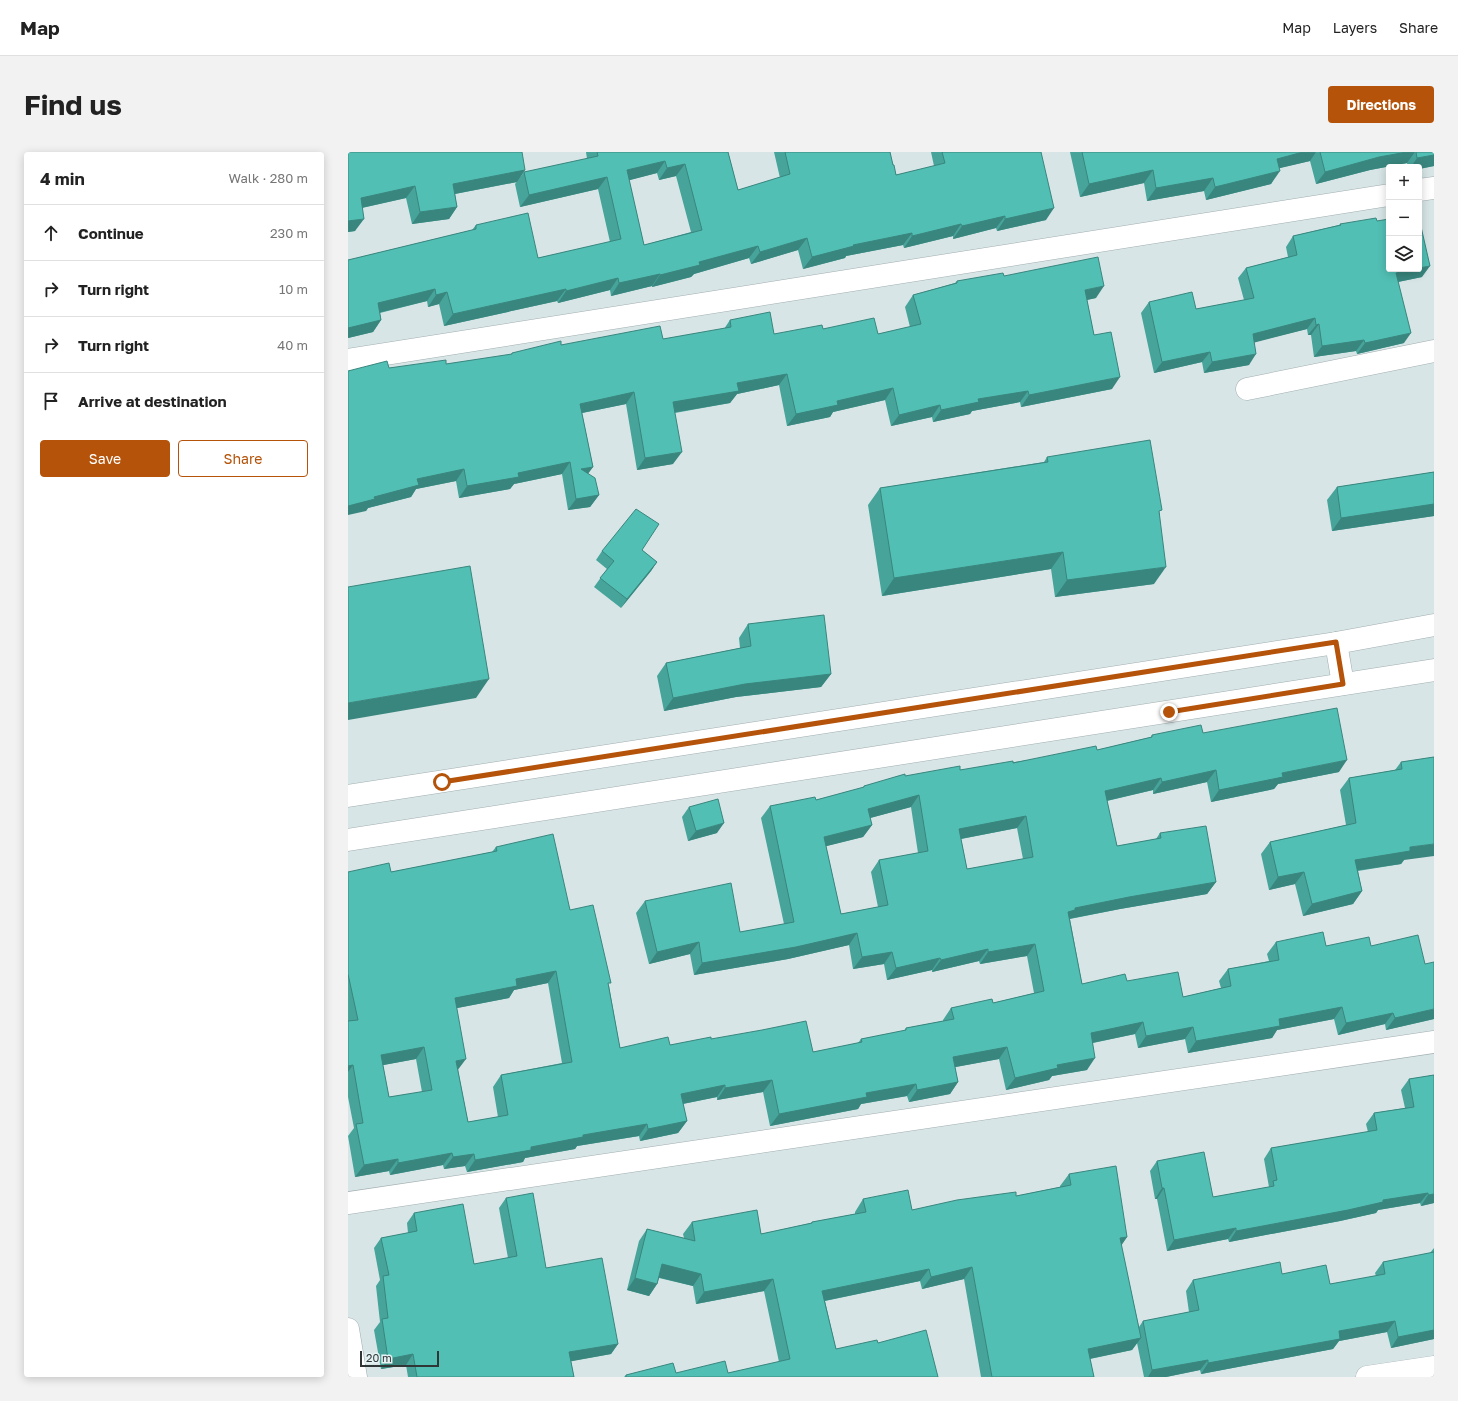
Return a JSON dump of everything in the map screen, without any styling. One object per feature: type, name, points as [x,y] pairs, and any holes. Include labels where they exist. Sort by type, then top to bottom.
[{"type":"street","points":[[1422,190],[1434,188]]},
{"type":"street","points":[[348,360],[1386,195]]},
{"type":"street","points":[[1247,389],[1434,351]]},
{"type":"street","points":[[348,796],[1434,626]]},
{"type":"street","points":[[1336,642],[1343,684]]},
{"type":"street","points":[[348,840],[1434,670]]},
{"type":"street","points":[[348,1203],[1434,1042]]},
{"type":"street","points":[[348,1329],[356,1377]]},
{"type":"street","points":[[1367,1377],[1434,1367]]},
{"type":"building","points":[[348,152],[522,152],[525,170],[453,184],[457,207],[420,212],[415,186],[361,198],[364,219],[348,221]]},
{"type":"building","points":[[597,152],[728,152],[738,190],[790,174],[785,152],[890,152],[896,175],[945,163],[942,152],[1041,152],[1054,208],[1005,219],[1005,216],[962,226],[961,224],[912,236],[912,233],[853,245],[854,246],[812,257],[807,238],[760,252],[758,246],[699,262],[700,265],[660,275],[619,283],[618,278],[566,291],[566,289],[453,314],[447,292],[436,295],[435,289],[378,303],[381,320],[348,328],[348,260],[476,229],[476,225],[528,213],[538,258],[621,239],[607,177],[529,195],[524,172],[598,156]],"holes":[[[665,161],[667,168],[685,164],[702,230],[644,245],[627,170]]]},
{"type":"building","points":[[1082,152],[1303,152],[1277,159],[1280,171],[1215,187],[1213,178],[1156,188],[1153,170],[1089,184]]},
{"type":"building","points":[[1320,152],[1407,152],[1379,157],[1325,172]]},
{"type":"building","points":[[1416,152],[1434,152],[1434,155],[1417,158]]},
{"type":"building","points":[[1376,218],[1377,221],[1386,220],[1386,272],[1401,272],[1396,273],[1411,333],[1365,343],[1364,340],[1322,346],[1319,324],[1316,325],[1315,318],[1253,334],[1256,354],[1212,362],[1210,352],[1162,362],[1149,302],[1192,292],[1196,309],[1254,298],[1246,268],[1297,255],[1293,236],[1341,225],[1340,224]]},
{"type":"building","points":[[1422,231],[1430,266],[1422,267]]},
{"type":"building","points":[[1098,257],[1104,286],[1085,290],[1094,335],[1111,332],[1120,377],[1029,395],[1028,391],[978,399],[979,402],[941,410],[940,405],[899,415],[893,388],[837,401],[838,405],[796,414],[787,374],[737,383],[739,391],[673,402],[682,452],[645,458],[634,392],[580,404],[593,467],[581,469],[595,478],[599,495],[576,499],[570,462],[518,473],[519,477],[467,486],[464,469],[417,479],[419,485],[374,497],[375,499],[348,506],[348,371],[387,361],[389,368],[446,360],[446,364],[512,354],[561,341],[561,345],[660,326],[663,339],[731,327],[730,320],[770,312],[774,334],[822,325],[823,329],[874,318],[878,334],[921,324],[913,295],[957,283],[957,281],[1003,273],[1004,276]]},
{"type":"building","points":[[1150,440],[1162,510],[1159,511],[1166,567],[1067,580],[1063,552],[894,578],[880,488],[1048,462],[1047,457]]},
{"type":"building","points":[[1434,472],[1434,504],[1341,518],[1337,487]]},
{"type":"building","points":[[636,509],[659,524],[642,550],[657,562],[627,599],[600,578],[614,561],[602,551]]},
{"type":"building","points":[[470,566],[489,679],[348,703],[348,587]]},
{"type":"building","points":[[824,615],[831,674],[745,684],[673,698],[666,663],[751,646],[748,624]]},
{"type":"building","points":[[1337,708],[1347,760],[1282,773],[1283,777],[1219,790],[1216,770],[1162,782],[1161,778],[1105,791],[1117,846],[1161,838],[1160,833],[1206,826],[1216,882],[1129,897],[1075,908],[1075,910],[1068,912],[1082,984],[1125,974],[1127,981],[1178,972],[1183,997],[1231,986],[1228,969],[1279,960],[1276,942],[1323,932],[1326,946],[1369,937],[1371,946],[1418,935],[1425,964],[1434,962],[1434,1009],[1395,1018],[1393,1013],[1346,1023],[1342,1007],[1279,1019],[1280,1026],[1196,1041],[1193,1027],[1146,1036],[1143,1022],[1091,1033],[1095,1058],[1057,1065],[1058,1068],[1015,1078],[1007,1047],[953,1057],[958,1082],[917,1090],[916,1084],[866,1093],[867,1097],[779,1114],[772,1080],[725,1088],[725,1085],[681,1094],[687,1121],[648,1129],[647,1124],[583,1135],[583,1137],[531,1147],[531,1150],[475,1160],[474,1154],[453,1157],[452,1153],[398,1163],[398,1159],[364,1165],[356,1124],[363,1123],[353,1065],[348,1066],[348,1021],[358,1020],[348,974],[348,872],[389,863],[391,872],[497,851],[496,847],[553,834],[570,910],[593,905],[611,983],[608,983],[620,1048],[668,1037],[670,1045],[711,1037],[711,1039],[762,1030],[806,1021],[813,1052],[862,1042],[861,1039],[906,1030],[906,1028],[954,1019],[951,1008],[992,999],[993,1003],[1044,991],[1035,944],[988,952],[988,949],[941,960],[940,958],[896,968],[892,952],[862,957],[857,933],[796,947],[702,963],[699,942],[657,952],[645,901],[731,883],[740,932],[794,922],[770,806],[815,797],[816,800],[905,774],[905,776],[960,766],[960,770],[1013,761],[1013,763],[1096,746],[1097,750],[1152,737],[1152,735],[1201,725],[1203,733]],"holes":[[[919,795],[928,851],[879,860],[888,905],[841,914],[824,837],[872,825],[868,809]],[[1026,816],[1033,857],[967,869],[959,829]],[[556,971],[572,1062],[501,1075],[508,1115],[468,1122],[456,1061],[466,1059],[455,998],[517,986],[516,979]],[[424,1047],[432,1090],[389,1097],[381,1055]]]},
{"type":"building","points":[[1434,757],[1434,844],[1410,847],[1410,851],[1355,860],[1362,891],[1312,904],[1304,872],[1278,877],[1270,842],[1356,823],[1349,778],[1402,769],[1401,762]]},
{"type":"building","points":[[718,799],[724,823],[696,831],[689,807]]},
{"type":"building","points":[[1434,1075],[1434,1194],[1428,1195],[1428,1193],[1383,1200],[1383,1202],[1348,1210],[1236,1231],[1236,1228],[1174,1240],[1157,1161],[1204,1152],[1213,1197],[1274,1186],[1273,1181],[1277,1180],[1271,1148],[1377,1130],[1374,1113],[1414,1107],[1409,1079]]},
{"type":"building","points":[[1116,1166],[1127,1237],[1120,1238],[1141,1338],[1088,1349],[1094,1377],[992,1377],[972,1267],[931,1277],[929,1269],[822,1291],[836,1349],[877,1340],[878,1343],[926,1330],[938,1377],[626,1377],[626,1375],[673,1363],[676,1373],[725,1361],[728,1373],[790,1359],[773,1279],[704,1292],[701,1274],[662,1264],[657,1284],[635,1278],[647,1229],[695,1241],[692,1222],[757,1210],[761,1234],[812,1222],[866,1212],[863,1199],[908,1190],[912,1210],[957,1200],[1016,1192],[1016,1196],[1071,1185],[1069,1174]]},
{"type":"building","points":[[533,1193],[546,1268],[602,1258],[618,1344],[569,1352],[574,1377],[417,1377],[413,1354],[388,1359],[382,1319],[388,1318],[383,1276],[389,1275],[381,1238],[417,1231],[414,1213],[463,1204],[474,1264],[517,1256],[506,1198]]},
{"type":"building","points":[[1434,1252],[1434,1330],[1398,1337],[1395,1321],[1339,1331],[1340,1339],[1208,1363],[1208,1360],[1152,1370],[1143,1321],[1199,1310],[1193,1280],[1280,1262],[1282,1274],[1326,1265],[1330,1284],[1385,1274],[1383,1262]]},
{"type":"route","points":[[442,782],[1336,642],[1343,684],[1169,712]]}]
